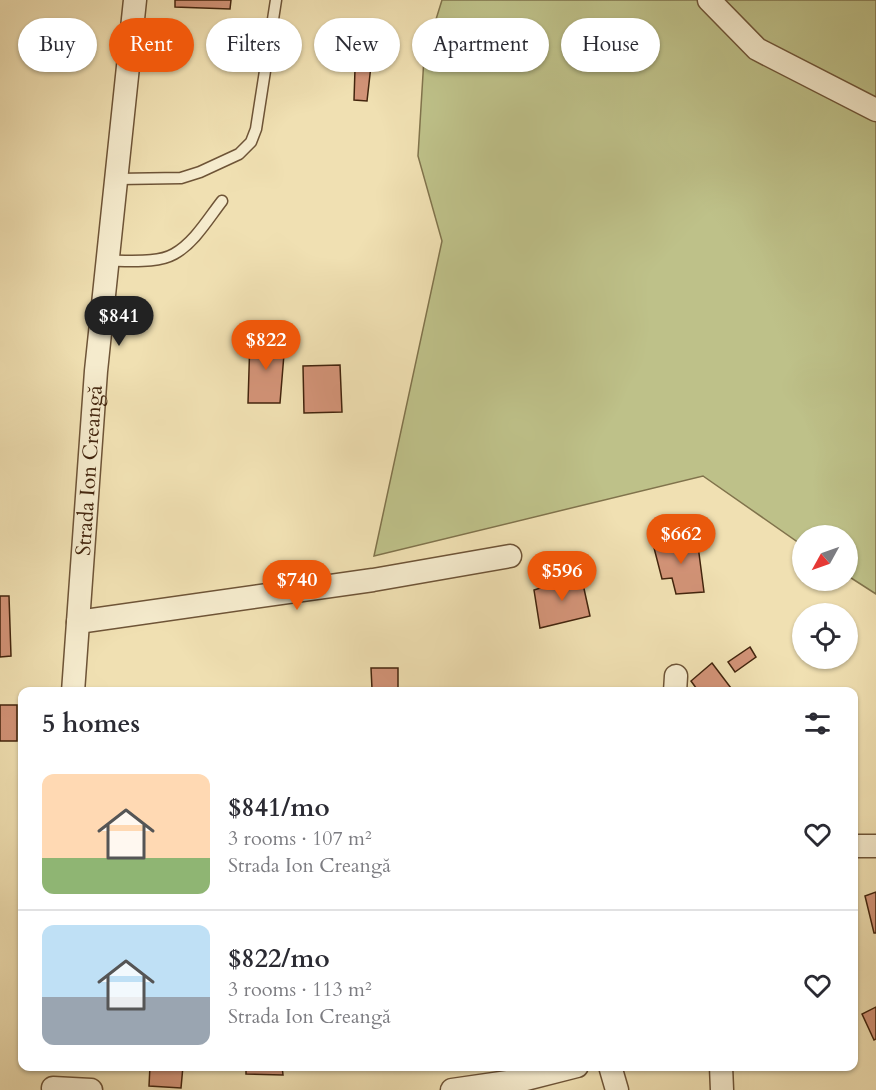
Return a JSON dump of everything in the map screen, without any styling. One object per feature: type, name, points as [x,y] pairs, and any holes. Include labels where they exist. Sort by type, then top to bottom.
[{"type":"street","name":"Strada Ion Creangă","points":[[73,687],[96,371],[118,179],[135,0]]},
{"type":"street","points":[[709,0],[757,49],[876,110]]},
{"type":"street","points":[[78,622],[361,581],[510,556]]},
{"type":"street","points":[[858,846],[876,846]]},
{"type":"street","points":[[452,1090],[522,1080],[557,1071]]},
{"type":"street","points":[[611,1071],[617,1090]]},
{"type":"street","points":[[721,1071],[722,1090]]},
{"type":"street","points":[[53,1081],[91,1090]]},
{"type":"lane","points":[[118,179],[181,178],[239,154],[251,142],[256,129],[276,0]]},
{"type":"lane","points":[[108,261],[157,259],[173,255],[187,244],[222,201]]},
{"type":"green space","points":[[442,0],[876,0],[876,594],[858,582],[858,525],[792,525],[792,538],[703,476],[374,556],[442,241],[418,156],[423,72],[549,72],[549,18],[436,18]]},
{"type":"building","points":[[175,0],[231,0],[230,9],[175,7]]},
{"type":"building","points":[[355,72],[370,72],[367,101],[354,100]]},
{"type":"building","points":[[250,338],[285,342],[280,403],[248,403]]},
{"type":"building","points":[[340,365],[342,412],[304,413],[303,366]]},
{"type":"building","points":[[697,538],[704,592],[676,594],[672,578],[662,579],[653,544]]},
{"type":"building","points":[[581,575],[590,616],[540,628],[534,590]]},
{"type":"building","points":[[0,596],[9,596],[11,656],[0,657]]},
{"type":"building","points":[[750,647],[756,657],[735,672],[728,662]]},
{"type":"building","points":[[712,663],[730,687],[695,687],[691,681]]},
{"type":"building","points":[[371,668],[398,668],[398,687],[372,687]]},
{"type":"building","points":[[0,705],[17,705],[17,741],[0,741]]},
{"type":"building","points":[[876,892],[876,933],[874,933],[865,896]]},
{"type":"building","points":[[876,1007],[876,1039],[874,1040],[862,1014]]},
{"type":"building","points":[[150,1071],[183,1071],[181,1088],[149,1086]]},
{"type":"building","points":[[246,1071],[283,1071],[283,1075],[246,1074]]}]
